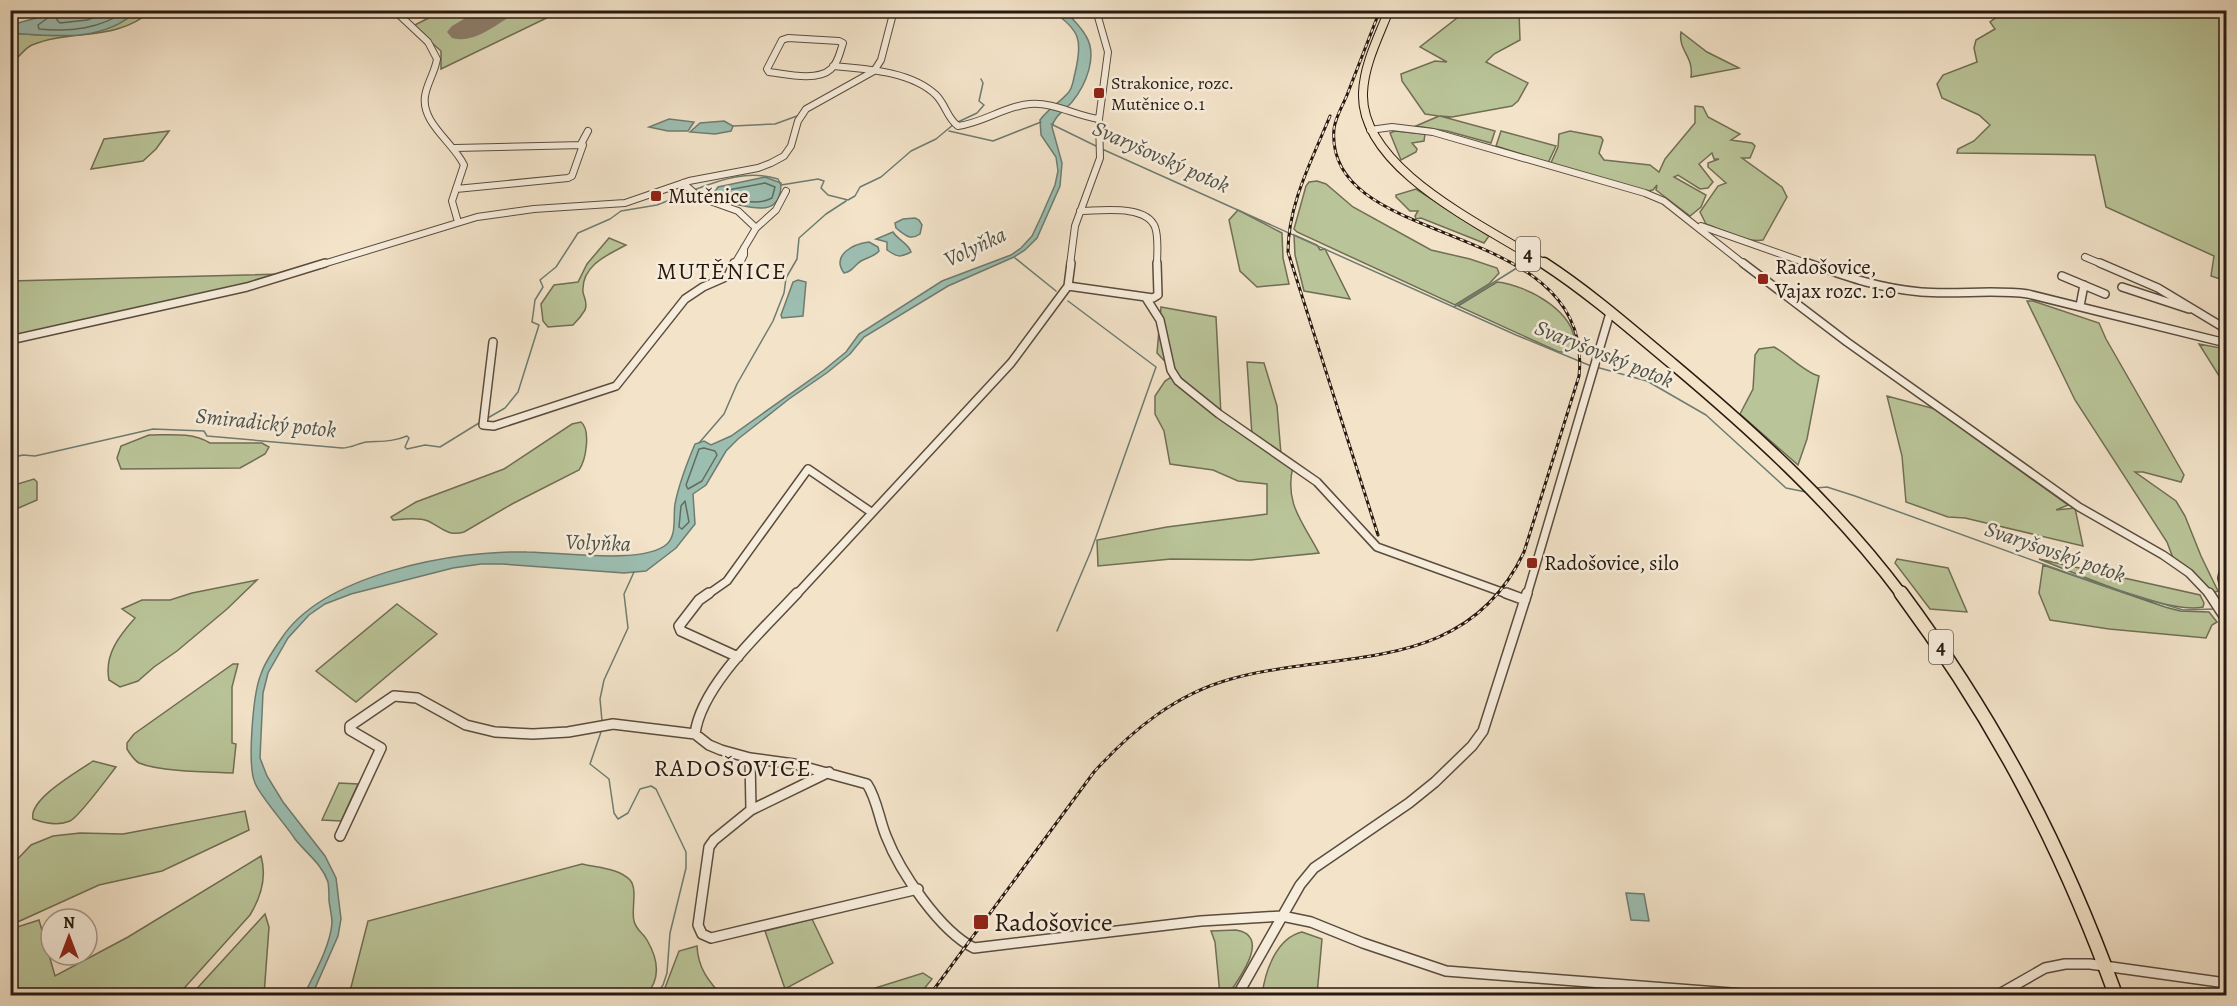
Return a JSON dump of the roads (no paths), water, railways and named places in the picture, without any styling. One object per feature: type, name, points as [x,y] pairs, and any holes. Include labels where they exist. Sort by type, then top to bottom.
[{"type":"main road","name":"4","points":[[1389,10],[1366,72],[1362,100],[1370,130],[1393,163],[1419,185],[1562,275],[1611,313],[1765,445],[1810,489],[1895,585],[1941,646],[1984,712],[2043,818],[2106,967],[2115,996]]},
{"type":"street","points":[[394,10],[428,42],[437,59],[424,97],[425,111],[455,148],[464,165],[452,201],[452,208],[458,222]]},
{"type":"street","points":[[10,340],[247,287],[458,222],[515,211],[625,203],[683,183],[758,168],[784,156],[791,146],[798,121],[806,109],[864,79],[874,71],[881,60],[894,10]]},
{"type":"street","points":[[695,734],[695,726],[701,711],[738,657],[1016,357],[1068,286],[1072,241],[1080,211],[1095,174],[1100,147],[1099,119],[1108,52],[1096,10]]},
{"type":"street","points":[[788,38],[843,42],[834,66],[828,72],[817,75],[767,70],[782,40],[788,38]]},
{"type":"street","points":[[834,66],[874,71],[924,86],[940,99],[950,121],[958,126],[1022,105],[1048,105],[1065,112],[1099,119]]},
{"type":"street","points":[[1370,130],[1401,128],[1433,132],[1645,193],[1664,201],[1847,342],[2079,507],[2163,555],[2189,573],[2212,598],[2226,619]]},
{"type":"street","points":[[456,189],[568,178],[573,174],[583,147],[581,144],[588,131]]},
{"type":"street","points":[[455,148],[581,144]]},
{"type":"street","points":[[683,183],[700,199],[745,215],[756,228]]},
{"type":"street","points":[[493,342],[483,425],[494,426],[616,386],[685,299],[703,287],[728,276],[737,254],[744,248],[756,228],[776,210],[786,191]]},
{"type":"street","points":[[1068,286],[1146,298],[1158,295],[1154,223],[1148,217],[1134,211],[1080,211]]},
{"type":"street","points":[[1696,225],[1874,286],[1923,292],[1999,290],[2028,294],[2226,343]]},
{"type":"street","points":[[2085,257],[2143,280],[2206,315],[2226,329]]},
{"type":"street","points":[[2062,276],[2105,294]]},
{"type":"street","points":[[2080,306],[2084,285]]},
{"type":"street","points":[[2122,287],[2206,315]]},
{"type":"street","points":[[1146,298],[1160,320],[1171,370],[1178,381],[1219,414],[1317,482],[1377,547],[1525,600]]},
{"type":"street","points":[[1238,996],[1300,885],[1314,868],[1435,783],[1472,746],[1489,717],[1611,313]]},
{"type":"street","points":[[738,657],[681,631],[679,626],[699,600],[727,581],[808,469],[871,512]]},
{"type":"street","points":[[2212,598],[2226,595],[2221,581],[2226,562]]},
{"type":"street","points":[[340,836],[381,748],[350,730],[350,726],[394,696],[417,698],[466,725],[495,732],[545,734],[602,726],[695,734],[709,745],[750,758],[794,764],[867,784],[894,853],[955,938],[966,946],[974,948],[1201,921],[1282,916],[1311,922],[1363,943],[1446,971],[1770,996]]},
{"type":"street","points":[[750,758],[751,810]]},
{"type":"street","points":[[829,772],[751,810],[714,840],[710,847],[698,925],[699,932],[711,938],[918,889]]},
{"type":"street","points":[[1996,996],[2051,966],[2090,964],[2226,984]]},
{"type":"water","points":[[47,11],[136,11],[123,21],[93,33],[60,36],[11,33],[11,25],[36,18]]},
{"type":"water","points":[[1052,11],[1065,11],[1082,29],[1089,44],[1091,61],[1082,87],[1053,123],[1052,127],[1062,163],[1060,186],[1037,238],[1014,257],[948,286],[864,337],[850,354],[828,372],[738,439],[726,451],[706,485],[693,494],[695,524],[676,548],[646,571],[624,573],[502,564],[453,568],[351,594],[325,604],[309,615],[288,638],[268,673],[263,693],[260,758],[267,776],[283,802],[325,856],[336,878],[341,919],[338,936],[312,995],[304,995],[321,960],[331,932],[328,882],[318,864],[295,839],[258,789],[251,761],[252,729],[258,683],[265,665],[281,639],[301,617],[327,598],[358,582],[393,570],[497,552],[621,556],[656,550],[667,544],[672,536],[679,488],[695,444],[704,441],[711,445],[731,436],[824,370],[846,352],[859,334],[942,281],[1011,255],[1032,236],[1055,185],[1058,171],[1056,157],[1041,135],[1040,120],[1070,90],[1079,52],[1074,30]]},
{"type":"water","points":[[669,119],[694,122],[688,131],[668,131],[649,127]]},
{"type":"water","points":[[724,121],[733,126],[731,131],[715,134],[690,132],[700,123]]},
{"type":"water","points":[[765,177],[781,183],[778,200],[768,207],[747,207],[715,198],[714,193],[718,187]]},
{"type":"water","points":[[915,218],[922,225],[920,234],[913,237],[908,236],[896,228],[895,223],[903,219]]},
{"type":"water","points":[[893,232],[911,252],[901,256],[896,255],[887,250],[887,242],[876,239]]},
{"type":"water","points":[[869,242],[878,247],[879,251],[844,273],[840,261],[842,256],[851,248]]},
{"type":"water","points":[[798,280],[806,282],[803,316],[782,318],[781,315],[793,282]]},
{"type":"water","points":[[1626,893],[1644,894],[1649,921],[1631,920]]},
{"type":"waterway","name":"Smiradický potok","points":[[958,122],[977,113],[984,105],[979,101],[983,83],[981,79]]},
{"type":"waterway","points":[[733,126],[775,124],[797,116]]},
{"type":"waterway","points":[[949,131],[993,141],[1041,122]]},
{"type":"waterway","name":"Smiradický potok","points":[[694,190],[725,179],[757,175],[778,179],[781,185],[818,179],[824,181],[821,188],[828,195],[848,200],[855,196],[860,187],[881,177],[911,151],[936,139],[954,124]]},
{"type":"waterway","name":"Svaryšovský potok","points":[[1051,124],[1098,147]]},
{"type":"waterway","name":"Svaryšovský potok","points":[[1102,149],[1516,335],[1591,366]]},
{"type":"waterway","name":"Smiradický potok","points":[[486,419],[505,408],[518,392],[539,325],[532,322],[535,300],[543,287],[540,280],[556,267],[578,233],[610,219],[621,211],[657,205],[690,192]]},
{"type":"waterway","points":[[699,443],[724,414],[737,384],[773,321],[784,293],[786,278],[797,259],[799,238],[826,214],[846,201]]},
{"type":"waterway","points":[[1015,258],[1056,291]]},
{"type":"waterway","points":[[1454,307],[1520,266]]},
{"type":"waterway","points":[[1057,631],[1091,551],[1156,367],[1068,301]]},
{"type":"waterway","name":"Svaryšovský potok","points":[[1596,367],[1647,381],[1706,415],[1786,488],[1806,492]]},
{"type":"waterway","name":"Smiradický potok","points":[[10,458],[23,455],[35,456],[153,429],[204,431],[207,436],[342,448],[407,436],[409,438],[405,447],[407,449],[425,445],[440,447],[479,423]]},
{"type":"waterway","name":"Svaryšovský potok","points":[[1816,488],[1827,487],[1855,496],[2101,585],[2183,610],[2214,609]]},
{"type":"waterway","points":[[602,721],[600,699],[604,680],[628,628],[624,594],[634,572]]},
{"type":"waterway","points":[[602,729],[590,764],[609,779],[614,813],[618,819],[628,813],[640,789],[651,786],[656,789],[686,852],[686,868],[670,933],[667,973],[663,985],[655,996]]},
{"type":"railway","points":[[929,996],[1094,772],[1156,715],[1192,694],[1231,679],[1273,670],[1397,651],[1435,639],[1469,620],[1499,592],[1524,552],[1579,376],[1573,324],[1546,287],[1506,260],[1411,219],[1370,197],[1342,168],[1334,129],[1337,116],[1380,10]]},
{"type":"railway","points":[[1330,116],[1297,199],[1289,234],[1288,252],[1378,535]]},
{"type":"place","name":"Strakonice, rozc. Mutěnice 0.1","points":[[1099,93]]},
{"type":"place","name":"Mutěnice","points":[[656,196]]},
{"type":"place","name":"Radošovice, Vajax rozc. 1.0","points":[[1763,279]]},
{"type":"place","name":"Radošovice, silo","points":[[1532,563]]},
{"type":"place","name":"Radošovice","points":[[981,922]]},
{"type":"district","name":"MUTĚNICE","points":[[722,271]]},
{"type":"district","name":"RADOŠOVICE","points":[[733,768]]},
{"type":"water label","name":"Volyňka","points":[[975,247]]},
{"type":"water label","name":"Volyňka","points":[[598,543]]}]
